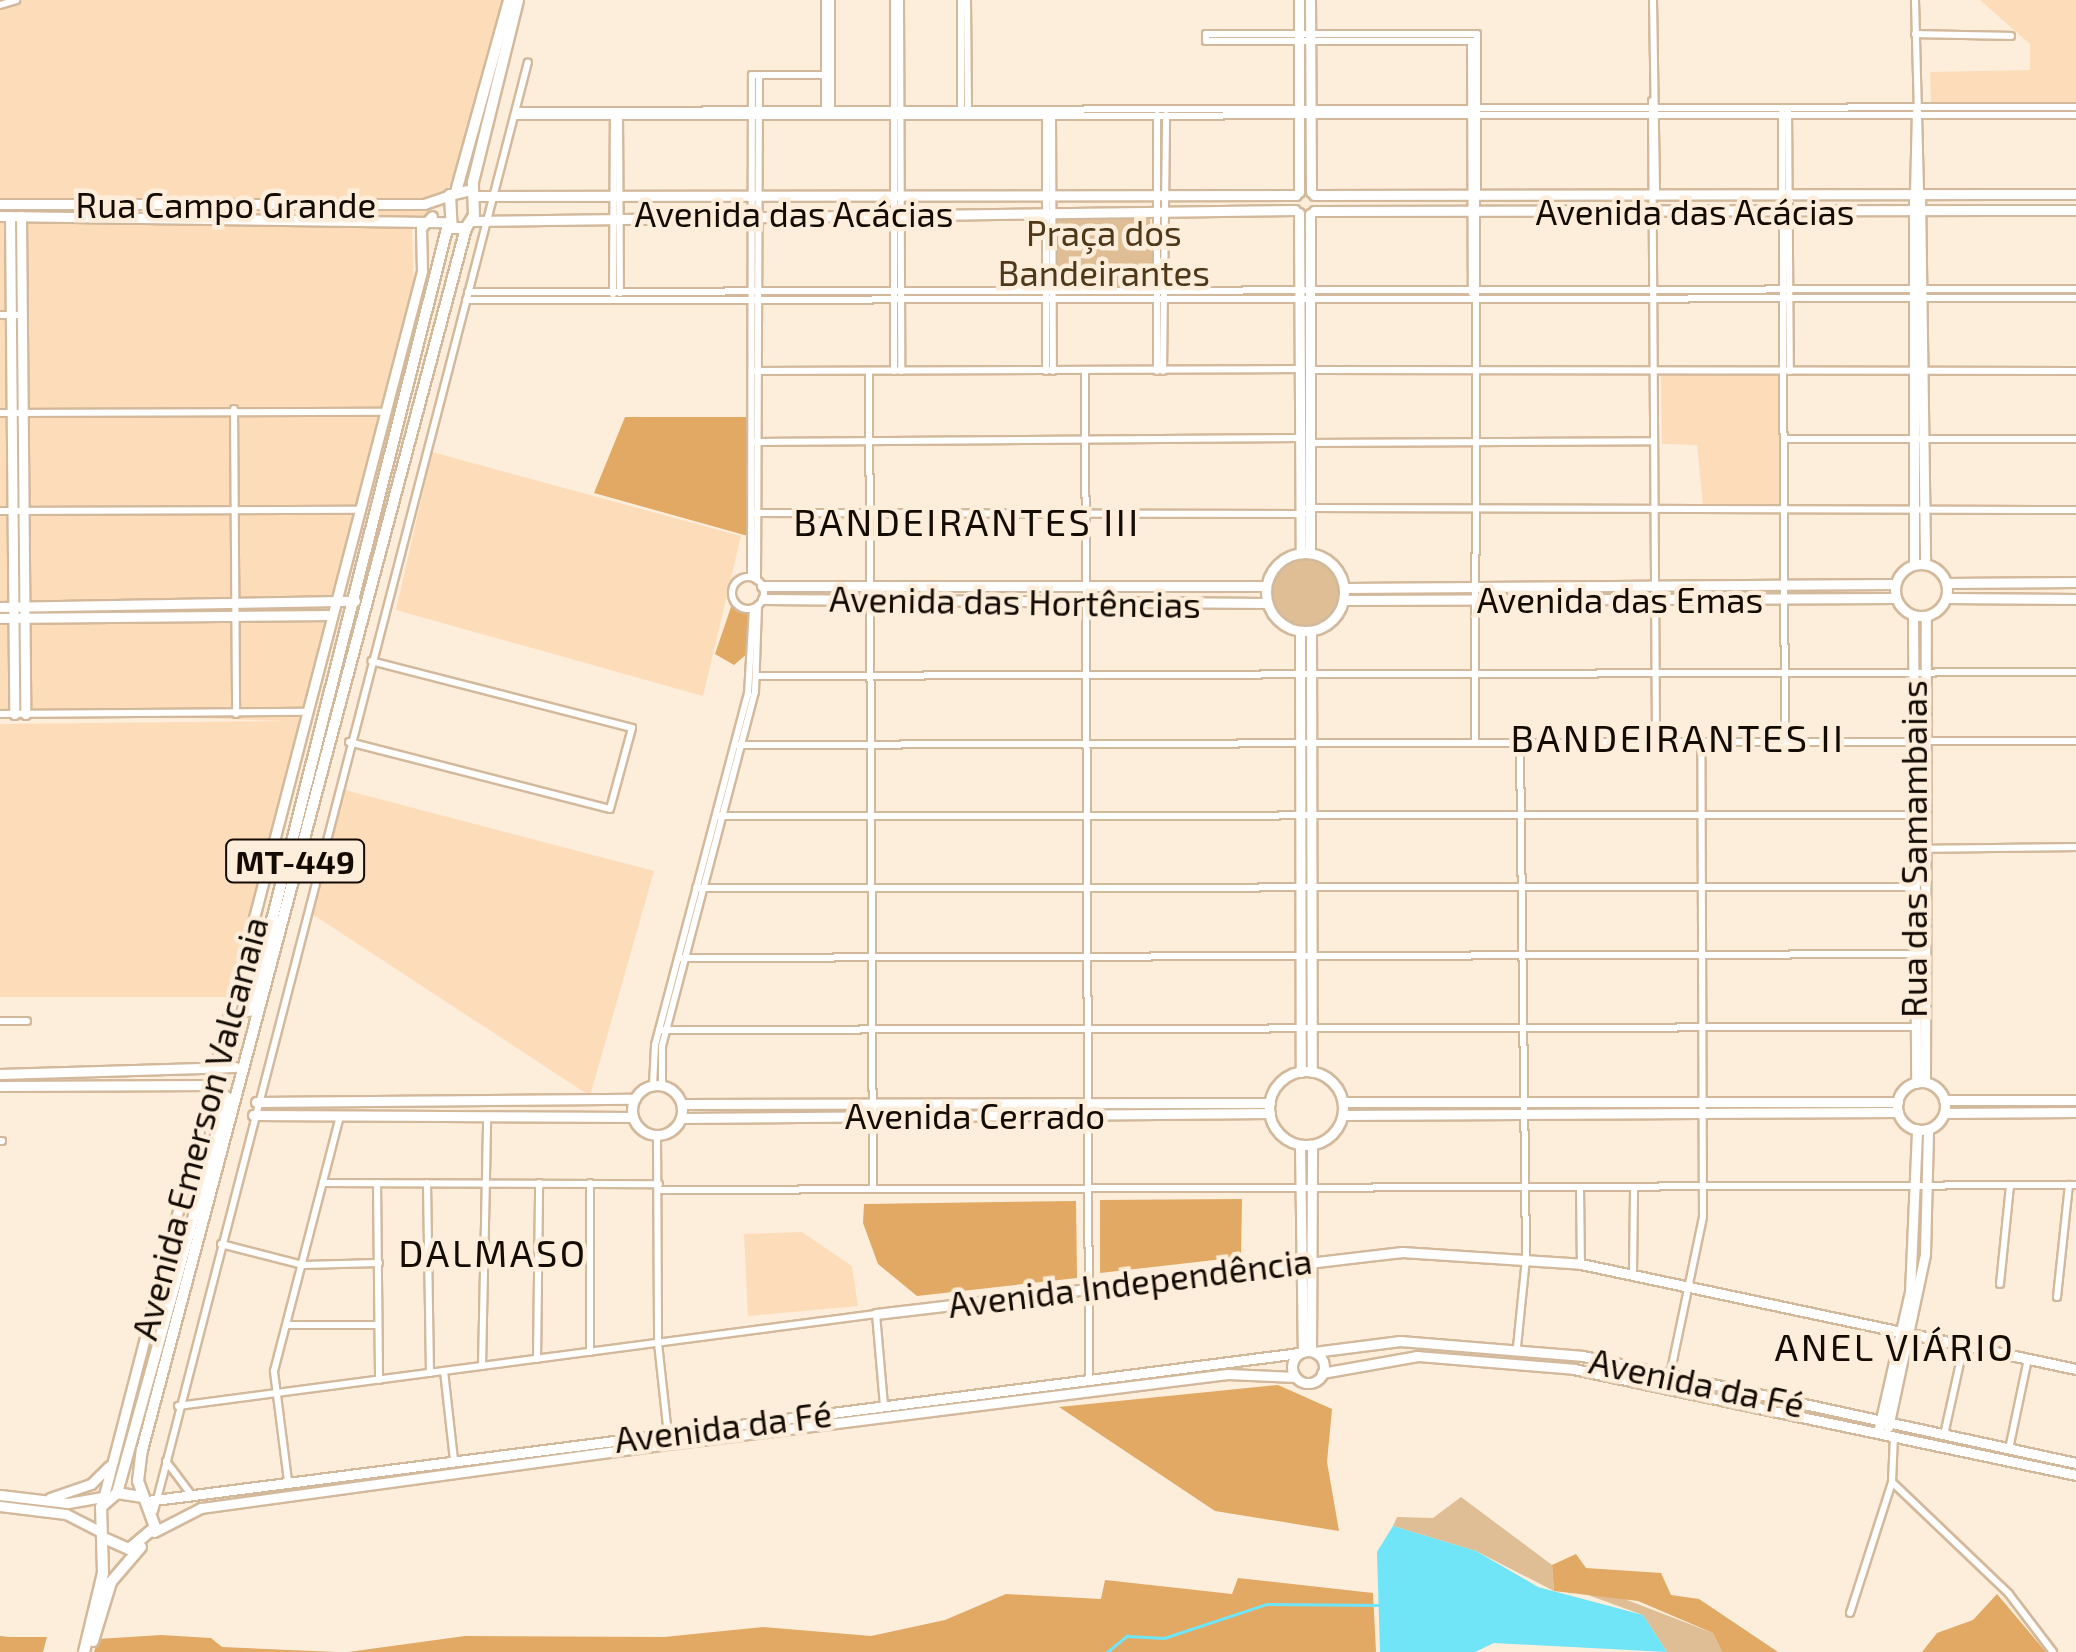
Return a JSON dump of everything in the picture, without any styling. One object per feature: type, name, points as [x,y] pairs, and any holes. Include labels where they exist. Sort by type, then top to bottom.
[{"type":"main road","name":"MT-449","points":[[87,1652],[109,1498],[235,1068],[406,406],[453,191],[509,0]]},
{"type":"main road","name":"MT-449","points":[[87,1652],[112,1582],[152,1534],[142,1450],[470,225],[518,0]]},
{"type":"main road","points":[[453,191],[474,193]]},
{"type":"main road","points":[[447,223],[470,225]]},
{"type":"main road","points":[[109,1498],[150,1502]]},
{"type":"main road","points":[[102,1535],[122,1549],[143,1544]]},
{"type":"street","points":[[828,0],[828,112]]},
{"type":"street","points":[[897,0],[898,371]]},
{"type":"street","points":[[964,0],[964,112]]},
{"type":"street","points":[[1299,0],[1305,37]]},
{"type":"street","points":[[1305,212],[1297,194],[1310,0]]},
{"type":"street","points":[[1653,0],[1656,742]]},
{"type":"street","points":[[1915,0],[1920,564]]},
{"type":"street","points":[[0,5],[16,3]]},
{"type":"street","points":[[1916,34],[2011,36]]},
{"type":"street","points":[[1206,37],[1474,38],[1475,741]]},
{"type":"street","points":[[150,1502],[222,1244],[528,62]]},
{"type":"street","points":[[658,1085],[663,1030],[758,676],[755,75],[828,75]]},
{"type":"street","points":[[515,114],[2076,107]]},
{"type":"street","points":[[1918,108],[2076,115]]},
{"type":"street","points":[[1785,110],[1786,742]]},
{"type":"street","points":[[1049,111],[1050,370]]},
{"type":"street","points":[[1305,111],[1313,194],[1305,212],[1305,371],[1300,440],[1306,511]]},
{"type":"street","points":[[1160,371],[1161,112]]},
{"type":"street","points":[[616,113],[617,296]]},
{"type":"street","name":"Rua Campo Grande","points":[[11,204],[424,204],[453,191]]},
{"type":"street","name":"Avenida das Acácias","points":[[474,193],[494,200],[2076,194]]},
{"type":"street","points":[[14,714],[18,510],[17,452],[11,413],[16,356],[10,315],[22,216],[11,204],[5,216],[15,258]]},
{"type":"street","name":"Avenida das Acácias","points":[[470,225],[490,216],[617,214],[2076,210]]},
{"type":"street","name":"Rua Campo Grande","points":[[5,216],[432,216],[447,223]]},
{"type":"street","name":"Avenida Emerson Valcanaia","points":[[109,1498],[113,1459],[381,412],[421,275],[421,231],[432,216]]},
{"type":"street","points":[[1918,293],[2076,289]]},
{"type":"street","points":[[467,296],[1785,292],[2076,298]]},
{"type":"street","points":[[870,370],[873,1188]]},
{"type":"street","points":[[1085,370],[1088,1376]]},
{"type":"street","points":[[756,371],[2076,371]]},
{"type":"street","points":[[1305,371],[1311,440],[1306,553]]},
{"type":"street","points":[[11,413],[234,408],[381,412],[406,406]]},
{"type":"street","points":[[234,408],[236,714]]},
{"type":"street","points":[[381,412],[400,427]]},
{"type":"street","points":[[1788,438],[2076,440]]},
{"type":"street","points":[[756,442],[1654,442]]},
{"type":"street","points":[[0,511],[356,510]]},
{"type":"street","points":[[755,512],[2076,510]]},
{"type":"street","points":[[1306,553],[1330,561],[1344,588],[1344,600],[1332,621],[1306,632],[1267,603],[1266,586],[1280,561],[1306,553]]},
{"type":"street","points":[[1920,564],[1946,583],[2076,582]]},
{"type":"street","points":[[1920,564],[1895,584],[1895,598],[1914,616],[1926,616],[1946,598],[2076,599]]},
{"type":"street","points":[[757,581],[732,594],[758,604]]},
{"type":"street","name":"Avenida das Hortências","points":[[757,581],[870,586],[1266,586]]},
{"type":"street","points":[[1946,583],[1946,598]]},
{"type":"street","name":"Avenida das Emas","points":[[1344,600],[1655,587],[1895,584]]},
{"type":"street","name":"Avenida das Emas","points":[[1344,588],[1655,599],[1895,598]]},
{"type":"street","name":"Avenida das Hortências","points":[[758,604],[870,600],[1267,603]]},
{"type":"street","points":[[0,608],[18,612],[333,611],[354,601]]},
{"type":"street","points":[[739,745],[758,604]]},
{"type":"street","points":[[333,611],[348,628]]},
{"type":"street","points":[[0,618],[18,612]]},
{"type":"street","points":[[18,612],[25,714]]},
{"type":"street","name":"Rua das Samambaias","points":[[1914,616],[1913,1026],[1921,1083]]},
{"type":"street","name":"Rua das Samambaias","points":[[1921,1083],[1926,616]]},
{"type":"street","points":[[1306,632],[1306,1072]]},
{"type":"street","points":[[350,742],[610,809],[632,728],[371,661]]},
{"type":"street","points":[[758,676],[2076,672]]},
{"type":"street","points":[[0,714],[306,712]]},
{"type":"street","points":[[739,745],[2076,741]]},
{"type":"street","points":[[1518,1347],[1526,1258],[1520,742]]},
{"type":"street","points":[[1670,1375],[1689,1286],[1703,1188],[1701,742]]},
{"type":"street","points":[[720,816],[1912,815]]},
{"type":"street","points":[[1912,848],[2076,847]]},
{"type":"street","points":[[701,888],[1912,888]]},
{"type":"street","points":[[682,958],[1925,954]]},
{"type":"street","points":[[0,1021],[27,1021]]},
{"type":"street","points":[[663,1030],[1913,1026]]},
{"type":"street","points":[[0,1074],[213,1074],[235,1068]]},
{"type":"street","points":[[1306,1072],[1342,1102],[1524,1099],[1898,1107],[1922,1129],[1921,1186],[1907,1334],[1886,1430],[1892,1482],[1850,1613]]},
{"type":"street","points":[[1296,1377],[1307,1352],[1305,1189],[1300,1145],[1270,1108],[1277,1086],[1306,1072]]},
{"type":"street","points":[[1343,1114],[1702,1115],[1898,1107],[1921,1083],[1944,1100],[2076,1100]]},
{"type":"street","points":[[256,1102],[613,1106],[658,1085]]},
{"type":"street","points":[[657,1136],[682,1118],[682,1104],[658,1085]]},
{"type":"street","points":[[0,1086],[210,1086],[227,1097]]},
{"type":"street","points":[[633,1117],[635,1098]]},
{"type":"street","points":[[1944,1100],[1944,1113]]},
{"type":"street","points":[[1300,1145],[1312,1145],[1332,1135],[1343,1114],[1342,1102]]},
{"type":"street","name":"Avenida Cerrado","points":[[682,1104],[1088,1109]]},
{"type":"street","name":"Avenida Cerrado","points":[[682,1118],[1270,1108]]},
{"type":"street","points":[[1922,1129],[1944,1113],[2076,1112]]},
{"type":"street","points":[[253,1115],[633,1117],[657,1136],[658,1343],[668,1439]]},
{"type":"street","points":[[482,1366],[487,1115]]},
{"type":"street","points":[[288,1482],[274,1394],[287,1325],[340,1116]]},
{"type":"street","points":[[1305,1189],[1312,1145]]},
{"type":"street","points":[[323,1183],[1305,1189],[2073,1185],[2057,1297]]},
{"type":"street","points":[[377,1183],[379,1380]]},
{"type":"street","points":[[427,1183],[430,1373]]},
{"type":"street","points":[[537,1359],[539,1184]]},
{"type":"street","points":[[590,1184],[590,1352]]},
{"type":"street","points":[[2000,1284],[2010,1186]]},
{"type":"street","points":[[1580,1187],[1581,1264]]},
{"type":"street","points":[[1633,1274],[1634,1187]]},
{"type":"street","points":[[222,1244],[303,1265],[379,1263]]},
{"type":"street","name":"Avenida Independência","points":[[178,1406],[876,1314],[1402,1252],[1581,1264],[2076,1369]]},
{"type":"street","points":[[876,1314],[884,1406]]},
{"type":"street","points":[[287,1325],[378,1325]]},
{"type":"street","name":"Avenida da Fé","points":[[152,1534],[189,1510],[1088,1376],[1400,1341],[1518,1347],[1670,1375],[2076,1475]]},
{"type":"street","points":[[1944,1436],[1964,1345]]},
{"type":"street","points":[[1307,1352],[1322,1373]]},
{"type":"street","name":"Avenida da Fé","points":[[150,1502],[454,1460],[1228,1374],[1296,1377],[1313,1382],[1322,1373],[1417,1356],[1516,1361],[1886,1430],[1944,1436],[2075,1460]]},
{"type":"street","points":[[2009,1449],[2028,1359]]},
{"type":"street","points":[[444,1371],[454,1460]]},
{"type":"street","points":[[166,1454],[173,1479],[193,1495]]},
{"type":"street","points":[[38,1501],[90,1484],[113,1459]]},
{"type":"street","points":[[1892,1482],[2009,1594],[2053,1652]]},
{"type":"street","points":[[0,1495],[38,1501],[109,1498]]},
{"type":"street","points":[[0,1506],[66,1514],[102,1535]]},
{"type":"shaded area","points":[[0,0],[502,0],[452,183],[412,230],[414,283],[232,997],[0,997],[0,724],[286,721],[0,712]]},
{"type":"shaded area","points":[[1980,0],[2076,0],[2076,104],[1931,102],[1930,72],[2030,70],[2030,44]]},
{"type":"shaded area","points":[[1661,376],[1779,376],[1781,505],[1703,506],[1697,445],[1662,444]]},
{"type":"shaded area","points":[[625,417],[750,417],[748,536],[594,493]]},
{"type":"shaded area","points":[[432,452],[741,536],[703,696],[396,610]]},
{"type":"shaded area","points":[[732,604],[748,614],[748,653],[734,665],[715,654]]},
{"type":"shaded area","points":[[341,789],[654,871],[590,1096],[309,912]]},
{"type":"shaded area","points":[[1242,1199],[1241,1257],[1100,1273],[1100,1200]]},
{"type":"shaded area","points":[[1076,1201],[1077,1278],[917,1296],[878,1264],[863,1223],[864,1204]]},
{"type":"shaded area","points":[[802,1232],[852,1266],[858,1306],[748,1316],[744,1234]]},
{"type":"shaded area","points":[[1278,1385],[1332,1409],[1327,1462],[1339,1531],[1215,1511],[1059,1407]]},
{"type":"shaded area","points":[[1576,1554],[1586,1568],[1661,1573],[1671,1595],[1699,1599],[1778,1652],[1722,1652],[1713,1633],[1638,1601],[1554,1591],[1552,1565]]},
{"type":"shaded area","points":[[1238,1578],[1373,1593],[1376,1652],[348,1652],[465,1636],[664,1637],[763,1627],[871,1636],[945,1620],[1006,1594],[1101,1599],[1105,1580],[1232,1594]]},
{"type":"shaded area","points":[[1997,1594],[2046,1652],[1922,1652],[1937,1633],[1973,1620]]},
{"type":"shaded area","points":[[161,1635],[211,1638],[222,1647],[337,1652],[94,1652],[98,1639]]},
{"type":"shaded area","points":[[0,1636],[47,1637],[43,1652],[0,1652]]},
{"type":"green space","name":"Praça dos Bandeirantes","points":[[1057,217],[1150,217],[1154,289],[1056,288]]},
{"type":"green space","points":[[1305,554],[1331,565],[1342,591],[1331,617],[1305,628],[1279,617],[1268,591],[1279,565]]},
{"type":"green space","points":[[1461,1497],[1552,1565],[1554,1591],[1476,1551],[1393,1526],[1397,1517],[1433,1518]]},
{"type":"green space","points":[[1601,1590],[1713,1633],[1722,1652],[1667,1652],[1643,1615],[1588,1595]]},
{"type":"water","points":[[1393,1526],[1476,1551],[1538,1587],[1643,1615],[1667,1652],[1494,1643],[1475,1652],[1380,1652],[1377,1552]]},
{"type":"waterway","points":[[1107,1652],[1127,1636],[1164,1638],[1267,1604],[1379,1605]]},
{"type":"district","name":"BANDEIRANTES III","points":[[967,522]]},
{"type":"district","name":"BANDEIRANTES II","points":[[1678,738]]},
{"type":"district","name":"DALMASO","points":[[493,1253]]},
{"type":"district","name":"ANEL VIÁRIO","points":[[1895,1347]]}]
